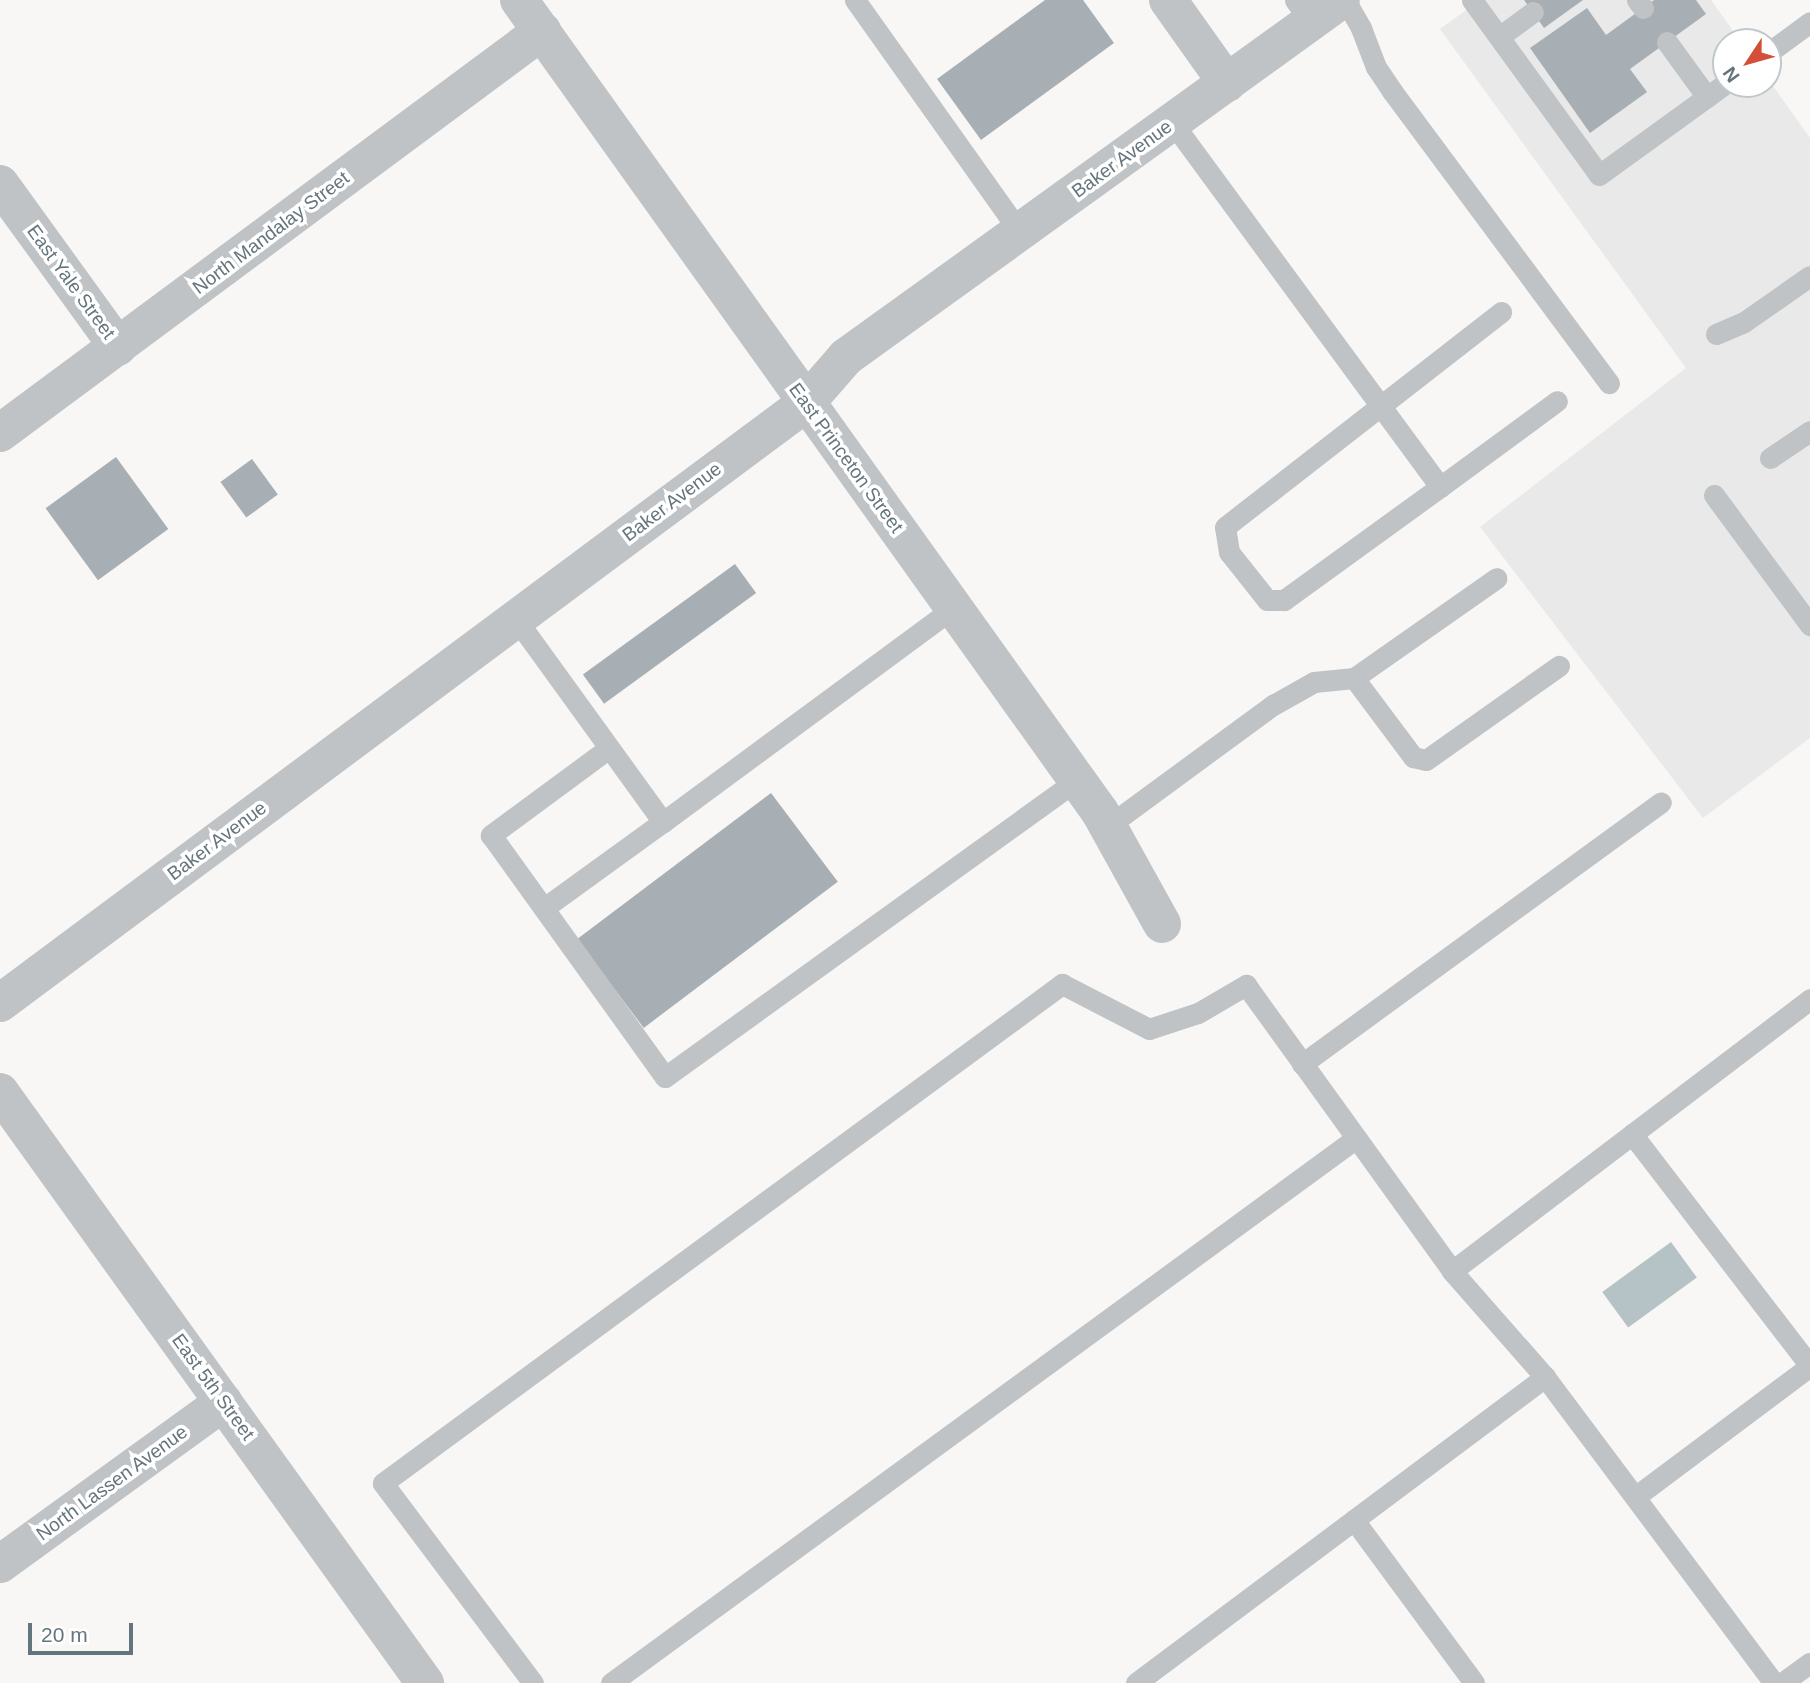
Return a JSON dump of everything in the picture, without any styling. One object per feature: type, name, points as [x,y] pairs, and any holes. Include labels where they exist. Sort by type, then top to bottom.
[{"type":"street","name":"East Princeton Street","points":[[519,0],[1077,780],[1108,827],[1162,924]]},
{"type":"street","points":[[1168,0],[1227,83]]},
{"type":"street","name":"Baker Avenue","points":[[0,1003],[806,403],[846,358],[1227,83],[1303,11],[1343,0]]},
{"type":"street","name":"North Mandalay Street","points":[[0,433],[542,31]]},
{"type":"street","name":"East Yale Street","points":[[0,184],[118,347]]},
{"type":"street","name":"East 5th Street","points":[[0,1092],[425,1683]]},
{"type":"street","name":"North Lassen Avenue","points":[[0,1564],[224,1402]]},
{"type":"lane","points":[[855,0],[1020,232]]},
{"type":"lane","points":[[1343,0],[1361,28],[1376,67],[1392,91],[1609,383]]},
{"type":"lane","points":[[1472,0],[1599,175],[1712,93]]},
{"type":"lane","points":[[1499,37],[1533,12]]},
{"type":"lane","points":[[1782,43],[1810,22]]},
{"type":"lane","points":[[1667,42],[1707,97]]},
{"type":"lane","points":[[1172,122],[1440,487]]},
{"type":"lane","points":[[1716,334],[1744,322],[1810,275]]},
{"type":"lane","points":[[1502,312],[1273,486],[1224,527],[1229,552],[1267,600],[1284,600],[1557,401]]},
{"type":"lane","points":[[1770,458],[1810,431]]},
{"type":"lane","points":[[1714,495],[1810,625]]},
{"type":"lane","points":[[1108,827],[1273,705],[1314,682],[1354,678],[1497,578]]},
{"type":"lane","points":[[544,908],[953,608]]},
{"type":"lane","points":[[516,619],[663,822]]},
{"type":"lane","points":[[1354,678],[1413,757],[1426,760],[1559,666]]},
{"type":"lane","points":[[609,748],[491,835],[665,1077],[1077,780]]},
{"type":"lane","points":[[1302,1064],[1661,802]]},
{"type":"lane","points":[[533,1683],[383,1483],[1062,984],[1149,1029],[1198,1013],[1246,985],[1451,1271],[1545,1377],[1774,1683]]},
{"type":"lane","points":[[1451,1271],[1810,999]]},
{"type":"lane","points":[[1632,1134],[1810,1366],[1635,1497]]},
{"type":"lane","points":[[611,1683],[1355,1139]]},
{"type":"lane","points":[[1136,1683],[1545,1377]]},
{"type":"lane","points":[[1354,1520],[1474,1683]]},
{"type":"lane","points":[[1783,1683],[1810,1663]]},
{"type":"shaded area","points":[[1480,0],[1711,0],[1731,28],[1712,28],[1712,98],[1782,98],[1810,138],[1810,738],[1703,818],[1480,527],[1686,368],[1440,29]]},
{"type":"shaded area","points":[[1671,1242],[1697,1278],[1628,1328],[1602,1292]]},
{"type":"building","points":[[1045,0],[1083,0],[1114,43],[981,140],[937,79]]},
{"type":"building","points":[[1524,0],[1583,0],[1544,28]]},
{"type":"building","points":[[1654,0],[1696,0],[1706,14],[1630,69],[1647,92],[1590,133],[1530,48],[1587,8],[1606,35]]},
{"type":"building","points":[[116,457],[168,529],[98,580],[46,508]]},
{"type":"building","points":[[252,459],[278,495],[246,518],[220,482]]},
{"type":"building","points":[[735,564],[756,593],[604,704],[583,675]]},
{"type":"building","points":[[771,793],[838,882],[644,1028],[577,939]]}]
